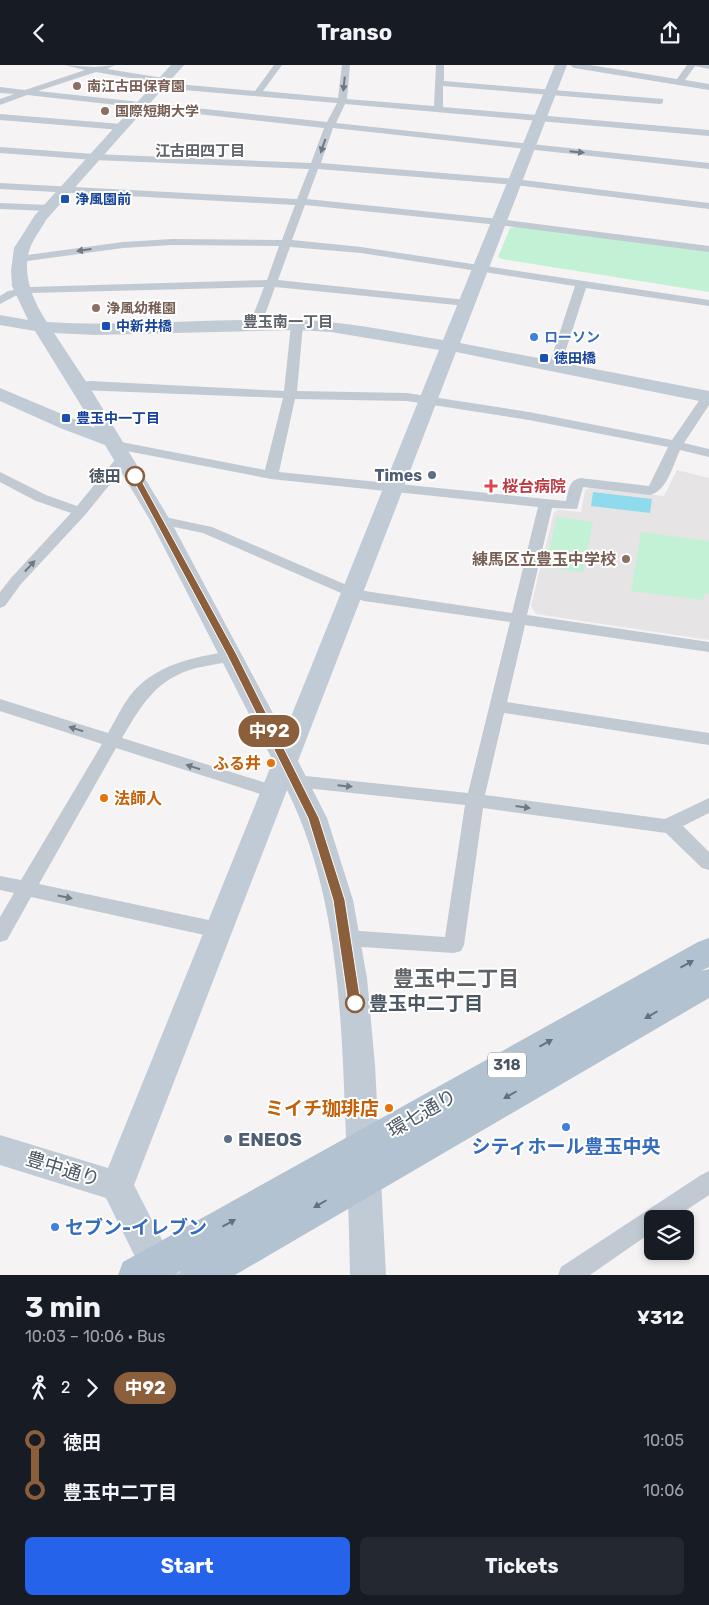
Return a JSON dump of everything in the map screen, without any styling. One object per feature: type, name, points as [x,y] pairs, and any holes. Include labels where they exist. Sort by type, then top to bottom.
[{"type":"main road","name":"環七通り","points":[[198,1275],[362,1163],[709,951]]},
{"type":"main road","name":"環七通り","points":[[152,1271],[709,982]]},
{"type":"street","points":[[68,65],[161,83],[257,94],[540,117],[660,102],[680,81],[691,65]]},
{"type":"street","points":[[0,102],[110,65]]},
{"type":"street","points":[[178,65],[94,157],[32,229],[21,254],[19,271],[21,291],[160,520],[232,655],[284,778],[314,818],[339,900],[346,938],[356,1019],[368,1275]]},
{"type":"street","points":[[257,94],[278,65]]},
{"type":"street","points":[[255,326],[316,167],[330,125],[342,102],[346,65]]},
{"type":"street","points":[[438,110],[440,65]]},
{"type":"street","points":[[117,1186],[218,930],[284,778],[353,593],[560,65]]},
{"type":"street","points":[[574,65],[660,102],[709,133]]},
{"type":"street","points":[[698,65],[709,66]]},
{"type":"street","points":[[680,81],[709,87]]},
{"type":"street","points":[[438,83],[550,91],[660,102]]},
{"type":"street","points":[[0,90],[709,166]]},
{"type":"street","points":[[0,117],[122,127]]},
{"type":"street","points":[[0,150],[94,157],[199,160],[316,167],[515,182],[709,206]]},
{"type":"street","points":[[0,186],[302,201],[499,222],[709,249]]},
{"type":"street","points":[[0,206],[49,208]]},
{"type":"street","points":[[21,254],[172,242],[287,239],[709,295]]},
{"type":"street","points":[[482,264],[582,283],[709,303]]},
{"type":"street","points":[[0,301],[12,293],[21,291],[271,283],[466,303]]},
{"type":"street","points":[[555,365],[582,283]]},
{"type":"street","points":[[0,320],[42,327],[95,330],[297,325],[368,331],[555,365],[709,396],[676,445],[655,489],[650,491],[580,482],[577,483],[572,506],[271,475],[118,448],[0,394]]},
{"type":"street","points":[[271,475],[290,395],[297,325]]},
{"type":"street","points":[[80,386],[290,395],[406,397],[528,416],[709,453]]},
{"type":"street","points":[[0,603],[16,581],[80,511],[118,448]]},
{"type":"street","points":[[0,476],[41,498],[80,511]]},
{"type":"street","points":[[346,938],[454,945],[474,800],[546,503]]},
{"type":"street","points":[[160,520],[207,530],[353,593],[709,647]]},
{"type":"street","points":[[0,933],[111,741],[135,701],[146,687],[166,672],[190,663],[232,655]]},
{"type":"street","points":[[0,705],[111,741],[284,778],[474,800],[671,826],[709,805]]},
{"type":"street","points":[[498,706],[709,739]]},
{"type":"street","points":[[671,826],[709,863]]},
{"type":"street","points":[[0,883],[218,930]]},
{"type":"street","name":"豊中通り","points":[[0,1150],[117,1186],[152,1271]]},
{"type":"street","points":[[667,1210],[709,1182]]},
{"type":"street","points":[[570,1275],[644,1225]]},
{"type":"shaded area","name":"練馬区立豊玉中学校","points":[[677,470],[709,478],[709,640],[536,614],[531,606],[554,512],[559,510],[581,512],[585,490],[590,488],[664,496]]},
{"type":"green space","points":[[517,227],[709,251],[709,292],[498,257],[510,228]]},
{"type":"green space","points":[[557,517],[593,522],[583,573],[545,566]]},
{"type":"green space","points":[[641,532],[709,541],[709,594],[704,593],[703,600],[631,591]]},
{"type":"water","points":[[593,492],[652,499],[650,513],[591,506]]},
{"type":"bus line","name":"中92","points":[[135,476],[232,655],[314,818],[339,900],[355,1003]]},
{"type":"place","name":"南江古田保育園","points":[[77,86]]},
{"type":"place","name":"国際短期大学","points":[[105,111]]},
{"type":"place","name":"浄風園前","points":[[65,199]]},
{"type":"place","name":"浄風幼稚園","points":[[96,308]]},
{"type":"place","name":"中新井橋","points":[[106,326]]},
{"type":"place","name":"ローソン","points":[[534,337]]},
{"type":"place","name":"徳田橋","points":[[544,358]]},
{"type":"place","name":"豊玉中一丁目","points":[[66,418]]},
{"type":"place","name":"Times","points":[[432,475]]},
{"type":"place","name":"徳田","points":[[135,476]]},
{"type":"place","name":"桜台病院","points":[[491,486]]},
{"type":"place","name":"練馬区立豊玉中学校","points":[[626,559]]},
{"type":"place","name":"ふる井","points":[[271,763]]},
{"type":"place","name":"法師人","points":[[104,798]]},
{"type":"place","name":"豊玉中二丁目","points":[[355,1003]]},
{"type":"place","name":"ミイチ珈琲店","points":[[389,1108]]},
{"type":"place","name":"シティホール豊玉中央","points":[[566,1127]]},
{"type":"place","name":"ENEOS","points":[[228,1139]]},
{"type":"place","name":"セブン-イレブン","points":[[55,1227]]},
{"type":"district","name":"江古田四丁目","points":[[200,151]]},
{"type":"district","name":"豊玉南一丁目","points":[[288,322]]},
{"type":"district","name":"豊玉中二丁目","points":[[456,978]]}]
